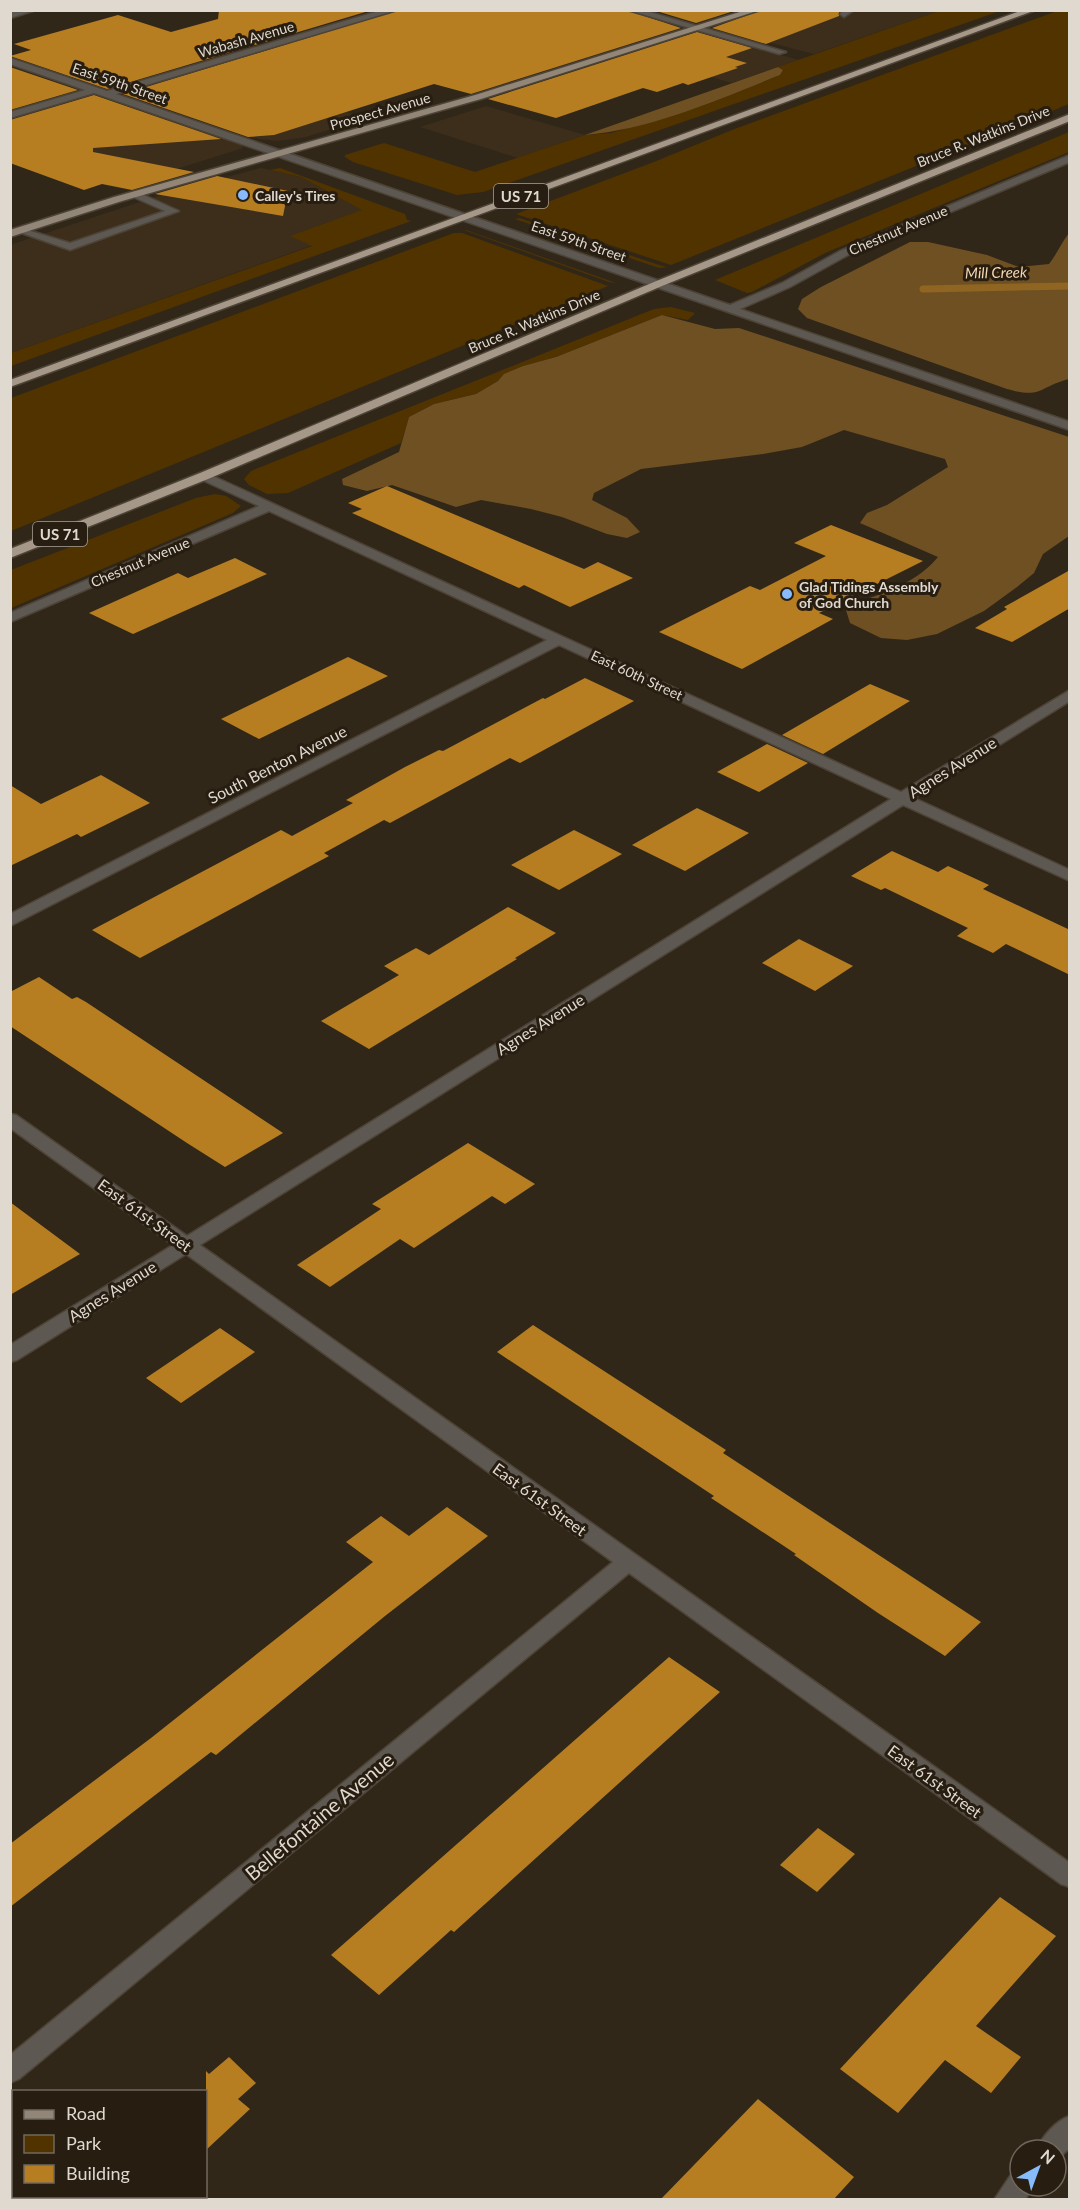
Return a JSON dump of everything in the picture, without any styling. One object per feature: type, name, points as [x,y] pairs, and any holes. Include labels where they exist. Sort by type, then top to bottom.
[{"type":"highway","name":"US 71","points":[[10,384],[1032,10]]},
{"type":"highway","name":"Bruce R. Watkins Drive","points":[[10,554],[204,476],[658,284],[1070,117]]},
{"type":"main road","name":"Prospect Avenue","points":[[16,233],[135,194],[280,154],[756,10]]},
{"type":"street","points":[[10,16],[32,10]]},
{"type":"street","name":"Wabash Avenue","points":[[107,94],[393,10]]},
{"type":"street","points":[[632,10],[782,52]]},
{"type":"street","name":"East 59th Street","points":[[10,61],[1070,426]]},
{"type":"street","points":[[10,115],[95,90]]},
{"type":"street","name":"Chestnut Avenue","points":[[730,309],[786,285],[844,253],[1070,158]]},
{"type":"street","points":[[16,233],[70,247],[174,211],[135,194]]},
{"type":"street","name":"East 60th Street","points":[[204,476],[1070,876]]},
{"type":"street","name":"Chestnut Avenue","points":[[10,618],[270,506]]},
{"type":"street","name":"South Benton Avenue","points":[[10,921],[560,639]]},
{"type":"street","name":"Agnes Avenue","points":[[10,1356],[1070,694]]},
{"type":"street","name":"East 61st Street","points":[[10,1119],[1070,1877]]},
{"type":"street","name":"Bellefontaine Avenue","points":[[10,2071],[628,1562]]},
{"type":"shaded area","points":[[786,11],[939,11],[814,54],[730,32]]},
{"type":"shaded area","points":[[712,37],[799,60],[732,83],[643,57]]},
{"type":"shaded area","points":[[778,67],[783,70],[780,75],[684,112],[635,127],[585,135]]},
{"type":"shaded area","points":[[275,89],[366,118],[306,137],[277,141],[260,139],[187,115]]},
{"type":"shaded area","points":[[486,106],[585,135],[518,158],[420,127]]},
{"type":"shaded area","points":[[169,120],[242,145],[243,148],[148,178],[69,150]]},
{"type":"shaded area","points":[[261,168],[301,177],[363,210],[291,236],[313,245],[11,353],[10,245],[167,193]]},
{"type":"shaded area","points":[[1069,233],[1069,379],[1040,391],[1028,393],[1007,389],[807,318],[798,309],[802,299],[821,287],[910,242],[928,242],[987,255],[1019,267],[1049,264]]},
{"type":"shaded area","points":[[662,315],[715,329],[739,328],[1069,437],[1069,536],[1043,554],[1034,573],[984,611],[937,634],[907,640],[881,638],[850,623],[845,607],[907,582],[929,567],[938,557],[860,523],[867,513],[887,505],[948,467],[945,459],[844,430],[802,447],[641,469],[594,493],[592,500],[627,518],[640,532],[627,538],[607,534],[562,517],[531,509],[481,500],[456,507],[392,485],[367,491],[343,485],[342,479],[399,452],[409,417],[434,404],[476,394],[498,381],[504,374],[523,366],[556,357]]},
{"type":"green space","points":[[1060,10],[1069,11],[1069,104],[671,265],[516,214],[732,130]]},
{"type":"green space","points":[[939,11],[1000,11],[483,192],[457,195],[353,162],[345,157],[345,155],[384,143],[475,172],[585,135],[611,133],[702,106],[780,75],[783,70],[778,67]]},
{"type":"green space","points":[[1069,132],[1069,152],[825,253],[752,292],[747,293],[715,280]]},
{"type":"green space","points":[[280,168],[405,214],[407,220],[411,221],[11,366],[11,353],[312,246],[290,236],[362,210],[301,177],[270,170]]},
{"type":"green space","points":[[519,218],[667,267],[659,268],[515,219]]},
{"type":"green space","points":[[464,230],[466,230],[616,283],[609,282]]},
{"type":"green space","points":[[454,233],[462,233],[608,286],[11,531],[11,398]]},
{"type":"green space","points":[[671,307],[695,313],[688,320],[662,315],[556,357],[523,366],[505,374],[476,394],[434,404],[409,417],[401,443],[288,493],[267,494],[249,485],[244,479],[251,471],[654,309]]},
{"type":"green space","points":[[215,494],[226,496],[241,506],[233,513],[11,608],[11,570],[196,498]]},
{"type":"building","points":[[219,10],[372,10],[107,89],[10,56],[31,50],[14,44],[118,15],[171,32],[218,19]]},
{"type":"building","points":[[399,10],[626,10],[681,28],[471,94],[434,84],[274,135],[248,137],[123,94]]},
{"type":"building","points":[[653,10],[737,10],[696,23]]},
{"type":"building","points":[[762,10],[839,10],[839,16],[766,44],[712,28]]},
{"type":"building","points":[[697,32],[752,48],[726,57],[747,63],[688,85],[683,83],[657,92],[643,88],[556,118],[488,99]]},
{"type":"building","points":[[10,67],[78,90],[10,110]]},
{"type":"building","points":[[94,95],[221,139],[93,148],[93,152],[194,172],[132,190],[102,184],[84,190],[10,163],[10,120]]},
{"type":"building","points":[[217,176],[288,191],[283,216],[155,194]]},
{"type":"building","points":[[387,486],[584,569],[598,562],[633,578],[570,607],[524,585],[519,588],[352,513],[362,509],[348,503]]},
{"type":"building","name":"Glad Tidings Assembly of God Church","points":[[831,525],[923,561],[819,613],[833,619],[742,669],[659,632],[750,586],[760,590],[826,556],[794,543]]},
{"type":"building","points":[[235,558],[267,574],[133,634],[89,613],[178,573],[188,578]]},
{"type":"building","points":[[1070,570],[1070,608],[1012,642],[975,628],[1007,609],[1004,607]]},
{"type":"building","points":[[348,657],[388,676],[259,739],[221,719]]},
{"type":"building","points":[[585,678],[634,701],[520,763],[510,758],[390,823],[384,820],[324,853],[329,856],[140,958],[92,930],[281,830],[292,836],[353,803],[346,800],[405,767],[439,750],[443,751]]},
{"type":"building","points":[[870,684],[910,701],[823,754],[782,735]]},
{"type":"building","points":[[767,744],[808,763],[759,792],[717,772]]},
{"type":"building","points":[[101,775],[150,803],[81,837],[77,834],[10,866],[10,785],[41,804]]},
{"type":"building","points":[[697,808],[749,833],[685,871],[632,845]]},
{"type":"building","points":[[574,830],[622,854],[559,890],[511,865]]},
{"type":"building","points":[[892,851],[938,872],[948,866],[989,885],[983,889],[1070,930],[1070,975],[1006,944],[993,953],[957,936],[968,928],[885,888],[881,890],[851,876]]},
{"type":"building","points":[[508,907],[556,933],[369,1049],[321,1021],[399,975],[384,966],[416,948],[429,955]]},
{"type":"building","points":[[799,939],[853,966],[815,991],[762,963]]},
{"type":"building","points":[[39,977],[72,999],[77,997],[86,1002],[283,1133],[225,1167],[187,1143],[10,1026],[10,992]]},
{"type":"building","points":[[468,1143],[535,1184],[505,1204],[492,1196],[414,1248],[400,1239],[330,1287],[297,1265],[381,1209],[372,1204]]},
{"type":"building","points":[[10,1202],[80,1254],[10,1295]]},
{"type":"building","points":[[533,1325],[726,1450],[723,1453],[981,1622],[945,1656],[878,1613],[794,1555],[796,1554],[711,1498],[714,1496],[497,1352]]},
{"type":"building","points":[[220,1328],[255,1352],[181,1403],[146,1378]]},
{"type":"building","points":[[447,1507],[488,1536],[385,1616],[216,1755],[211,1752],[10,1907],[10,1844],[151,1738],[373,1562],[346,1542],[381,1516],[409,1536]]},
{"type":"building","points":[[669,1657],[720,1692],[454,1932],[451,1930],[379,1995],[331,1955]]},
{"type":"building","points":[[818,1828],[855,1854],[817,1892],[780,1865]]},
{"type":"building","points":[[1000,1897],[1056,1936],[976,2026],[1021,2057],[991,2093],[945,2060],[898,2113],[840,2069]]},
{"type":"building","points":[[229,2057],[256,2083],[238,2099],[250,2109],[207,2149],[206,2071],[209,2074]]},
{"type":"building","points":[[758,2099],[854,2177],[834,2199],[661,2199]]},
{"type":"waterway","name":"Mill Creek","points":[[923,289],[1070,286]]},
{"type":"place","name":"Calley's Tires","points":[[243,195]]},
{"type":"place","name":"Glad Tidings Assembly of God Church","points":[[787,594]]}]
